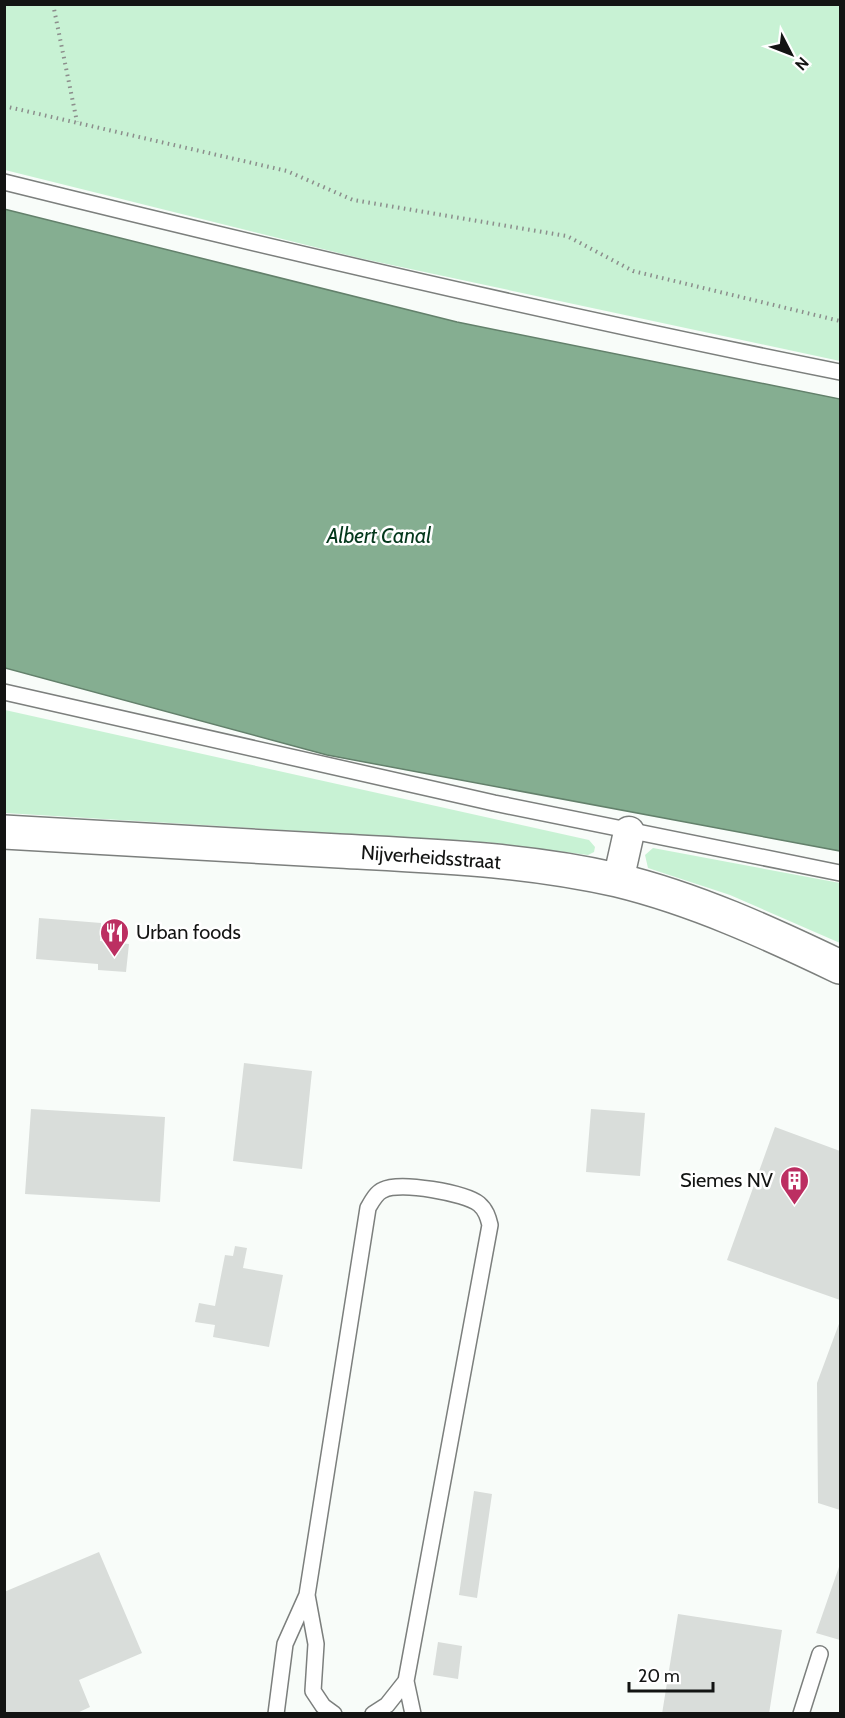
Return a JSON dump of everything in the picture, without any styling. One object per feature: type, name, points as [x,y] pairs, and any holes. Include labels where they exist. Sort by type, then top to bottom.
[{"type":"street","name":"Nijverheidsstraat","points":[[4,832],[453,857],[537,865],[618,881],[693,904],[783,939],[840,967]]},
{"type":"street","points":[[618,881],[629,832]]},
{"type":"lane","points":[[4,182],[306,257],[644,333],[840,372]]},
{"type":"lane","points":[[4,692],[629,832],[840,873]]},
{"type":"lane","points":[[276,1713],[285,1644],[307,1595],[368,1208],[382,1190],[398,1185],[467,1197],[480,1205],[487,1213],[490,1225],[406,1681],[413,1713]]},
{"type":"lane","points":[[307,1595],[316,1644],[313,1691],[323,1706],[334,1713]]},
{"type":"lane","points":[[801,1713],[820,1654]]},
{"type":"lane","points":[[373,1713],[387,1705],[406,1681]]},
{"type":"path","points":[[53,4],[77,122]]},
{"type":"path","points":[[4,106],[287,171],[352,200],[567,236],[633,271],[840,321]]},
{"type":"shaded area","points":[[5,4],[840,5],[840,361],[359,258],[5,170]]},
{"type":"shaded area","points":[[5,710],[589,840],[595,847],[594,852],[588,855],[495,843],[5,813]]},
{"type":"shaded area","points":[[653,848],[840,883],[840,943],[730,895],[648,868],[645,855]]},
{"type":"water","name":"Albert Canal","points":[[4,209],[457,322],[840,399],[840,851],[327,755],[5,668]]},
{"type":"building","points":[[39,918],[101,923],[100,941],[129,944],[126,972],[98,970],[98,964],[36,959]]},
{"type":"building","points":[[244,1063],[312,1071],[302,1169],[233,1161]]},
{"type":"building","points":[[31,1109],[165,1117],[160,1202],[25,1194]]},
{"type":"building","points":[[591,1109],[645,1113],[640,1176],[586,1172]]},
{"type":"building","name":"Siemes NV","points":[[775,1127],[840,1151],[840,1300],[727,1260]]},
{"type":"building","points":[[235,1246],[247,1248],[243,1268],[283,1275],[269,1347],[213,1337],[215,1325],[195,1322],[199,1303],[215,1306],[225,1255],[233,1256]]},
{"type":"building","points":[[840,1321],[840,1510],[818,1503],[817,1383]]},
{"type":"building","points":[[474,1491],[492,1494],[477,1598],[459,1595]]},
{"type":"building","points":[[99,1552],[142,1653],[79,1680],[90,1707],[75,1714],[4,1714],[4,1592]]},
{"type":"building","points":[[840,1564],[840,1640],[816,1633]]},
{"type":"building","points":[[678,1614],[782,1630],[769,1714],[662,1714]]},
{"type":"building","points":[[438,1642],[462,1646],[458,1679],[433,1675]]},
{"type":"place","name":"Urban foods","points":[[115,958]]},
{"type":"place","name":"Siemes NV","points":[[794,1206]]}]
